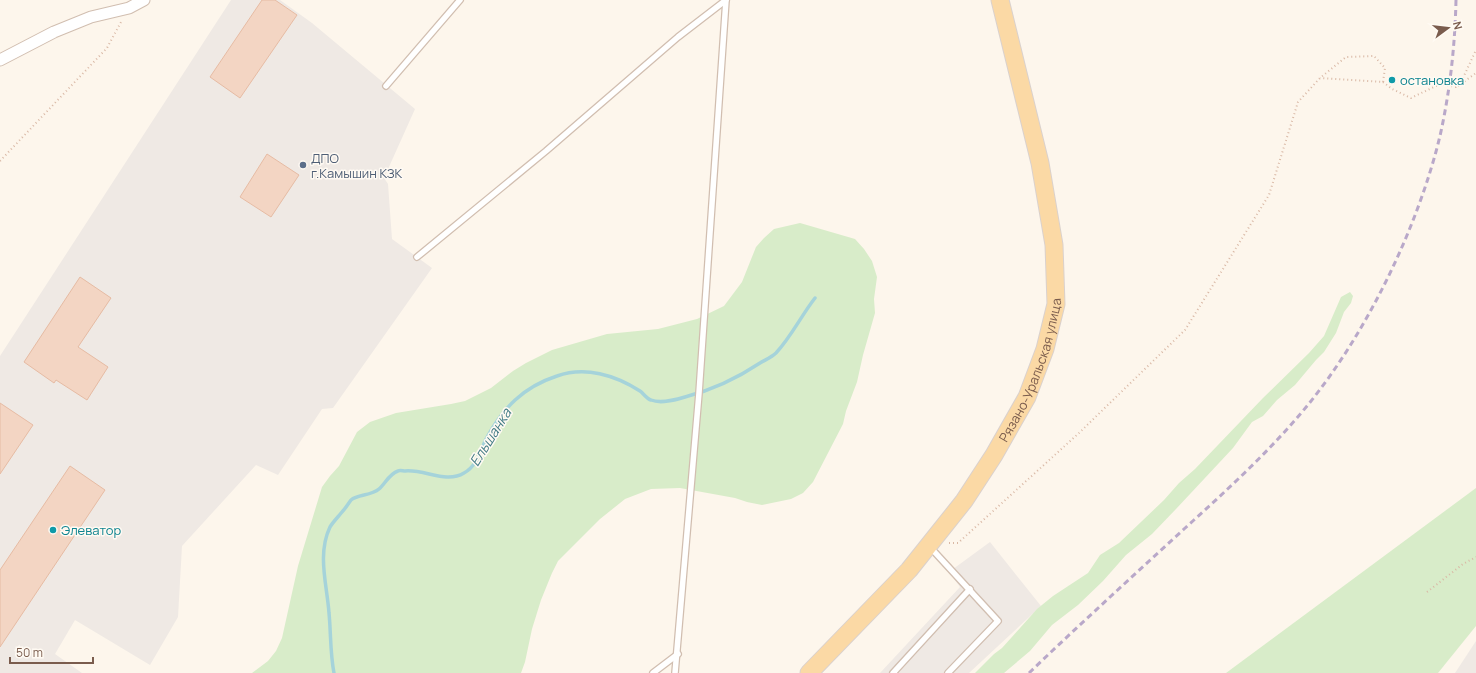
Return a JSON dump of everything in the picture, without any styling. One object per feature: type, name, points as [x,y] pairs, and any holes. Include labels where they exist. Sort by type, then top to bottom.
[{"type":"main road","name":"Рязано-Уральская улица","points":[[809,673],[909,570],[964,502],[994,455],[1027,397],[1046,348],[1056,304],[1054,245],[1040,163],[1000,0]]},
{"type":"street","points":[[0,60],[54,32],[91,17],[129,8],[144,0]]},
{"type":"lane","points":[[386,86],[460,0]]},
{"type":"lane","points":[[417,257],[546,151],[678,37],[726,0]]},
{"type":"lane","points":[[675,673],[678,654],[700,385],[726,0]]},
{"type":"lane","points":[[930,543],[998,621],[948,673]]},
{"type":"lane","points":[[893,673],[970,589]]},
{"type":"lane","points":[[653,673],[678,654]]},
{"type":"path","points":[[0,161],[106,48],[129,8]]},
{"type":"path","points":[[1456,87],[1463,78],[1476,50]]},
{"type":"path","points":[[930,543],[958,543],[1079,433],[1185,330],[1269,195],[1298,102],[1320,78],[1346,57],[1374,56],[1385,68],[1383,82]]},
{"type":"path","points":[[1320,78],[1383,82],[1392,90],[1411,98],[1440,84],[1456,87],[1476,73]]},
{"type":"path","points":[[1427,592],[1463,564],[1476,557]]},
{"type":"shaded area","points":[[231,0],[280,0],[312,23],[415,109],[384,178],[388,184],[392,239],[432,268],[333,408],[322,409],[278,475],[256,465],[182,546],[178,617],[150,665],[75,620],[55,654],[82,673],[0,673],[0,356]]},
{"type":"shaded area","points":[[990,542],[1041,606],[969,673],[880,673],[960,587],[949,572]]},
{"type":"shaded area","points":[[1476,641],[1476,673],[1455,673]]},
{"type":"green space","points":[[800,223],[855,239],[872,261],[877,277],[874,299],[875,313],[857,382],[846,411],[843,424],[813,482],[803,493],[791,499],[762,505],[735,498],[680,488],[651,489],[625,499],[600,519],[558,561],[541,600],[521,673],[252,673],[268,661],[276,651],[282,638],[298,566],[322,487],[339,466],[357,432],[370,422],[396,413],[465,401],[491,388],[526,363],[552,350],[607,334],[658,329],[697,319],[724,306],[742,282],[756,247],[764,238],[774,229]]},
{"type":"green space","points":[[1350,292],[1353,296],[1351,303],[1344,312],[1336,333],[1324,352],[1295,385],[1277,400],[1263,416],[1252,422],[1233,448],[1152,534],[1126,555],[1103,581],[1078,605],[1052,625],[1030,651],[1004,673],[975,673],[1002,648],[1037,609],[1053,596],[1088,573],[1100,555],[1119,543],[1195,469],[1324,336],[1341,297]]},
{"type":"green space","points":[[1476,488],[1476,626],[1438,673],[1226,673]]},
{"type":"building","points":[[262,0],[275,0],[297,15],[240,98],[210,77]]},
{"type":"building","points":[[267,154],[299,175],[271,217],[240,197]]},
{"type":"building","points":[[80,277],[111,298],[78,347],[108,367],[87,400],[56,380],[54,383],[24,362]]},
{"type":"building","points":[[0,403],[33,425],[0,474]]},
{"type":"building","name":"Элеватор","points":[[70,466],[105,490],[0,647],[0,570]]},
{"type":"waterway","name":"Ельшанка","points":[[334,673],[323,559],[324,548],[330,527],[351,500],[376,491],[392,474],[399,471],[413,471],[443,477],[457,476],[464,473],[475,463],[486,439],[507,408],[534,386],[557,376],[578,372],[600,374],[620,380],[640,391],[650,399],[659,402],[681,398],[705,391],[724,383],[776,353],[815,298]]},
{"type":"railway","points":[[1029,673],[1248,470],[1293,423],[1307,406],[1350,346],[1388,278],[1404,242],[1430,171],[1444,119],[1453,51],[1456,0]]},
{"type":"place","name":"остановка","points":[[1392,80]]},
{"type":"place","name":"ДПО г.Камышин КЗК","points":[[303,165]]},
{"type":"place","name":"Элеватор","points":[[53,530]]}]
